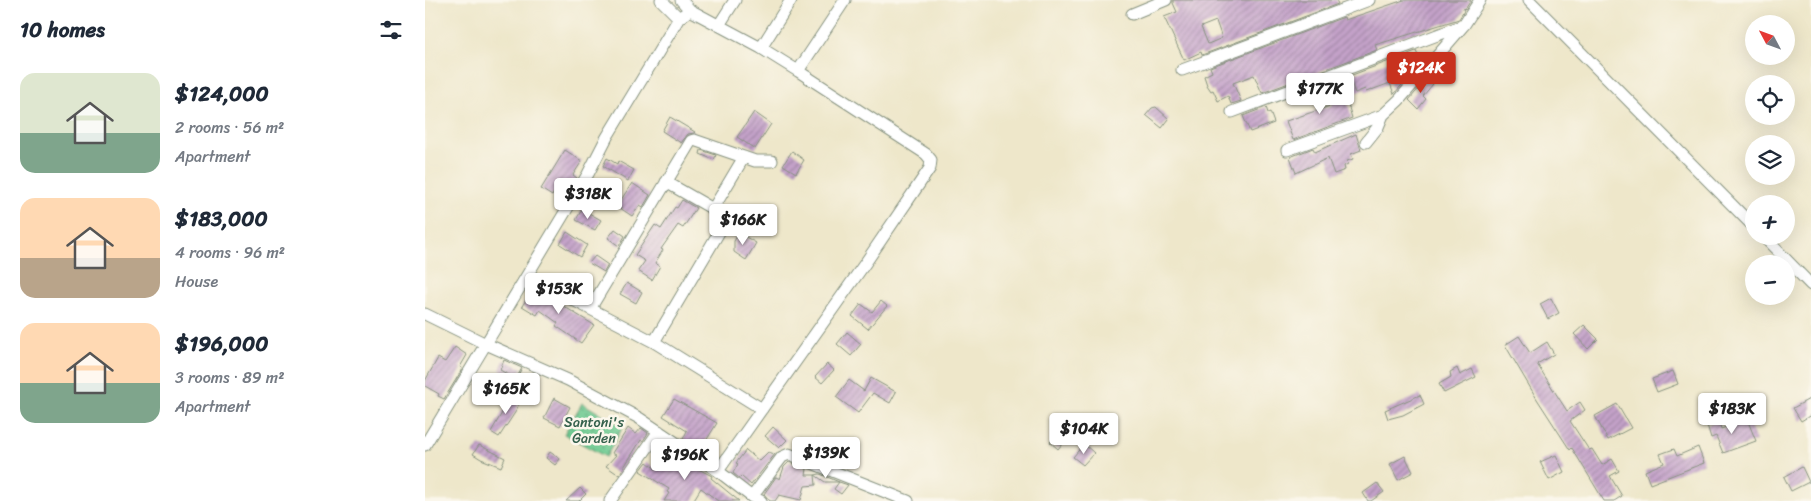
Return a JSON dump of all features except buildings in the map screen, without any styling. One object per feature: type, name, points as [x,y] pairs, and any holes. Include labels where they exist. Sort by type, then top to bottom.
[{"type":"street","points":[[661,0],[679,18]]},
{"type":"street","points":[[681,0],[690,10],[798,70],[926,154],[931,160],[930,168],[916,191],[718,471]]},
{"type":"street","points":[[719,26],[735,0]]},
{"type":"street","points":[[761,48],[791,0]]},
{"type":"street","points":[[798,70],[845,0]]},
{"type":"street","points":[[1132,14],[1165,0]]},
{"type":"street","points":[[1182,70],[1369,0]]},
{"type":"street","points":[[1287,150],[1383,114],[1399,100],[1464,25],[1480,0]]},
{"type":"street","points":[[1529,0],[1745,218]]},
{"type":"street","points":[[425,445],[588,174],[607,137],[679,18],[690,10]]},
{"type":"street","points":[[1232,112],[1464,25]]},
{"type":"street","points":[[1366,142],[1378,127],[1383,114]]},
{"type":"street","points":[[590,309],[693,140],[755,161],[772,160]]},
{"type":"street","points":[[713,209],[743,157]]},
{"type":"street","points":[[666,182],[746,228]]},
{"type":"street","points":[[654,342],[728,217]]},
{"type":"street","points":[[1772,245],[1811,285]]},
{"type":"street","points":[[527,276],[654,342],[762,409]]},
{"type":"street","points":[[425,314],[486,344],[569,380],[639,418],[757,499],[781,457],[789,454],[909,501]]},
{"type":"street","points":[[610,501],[659,431]]},
{"type":"green space","name":"Santoni's Garden","points":[[582,403],[623,427],[606,457],[564,434]]}]
